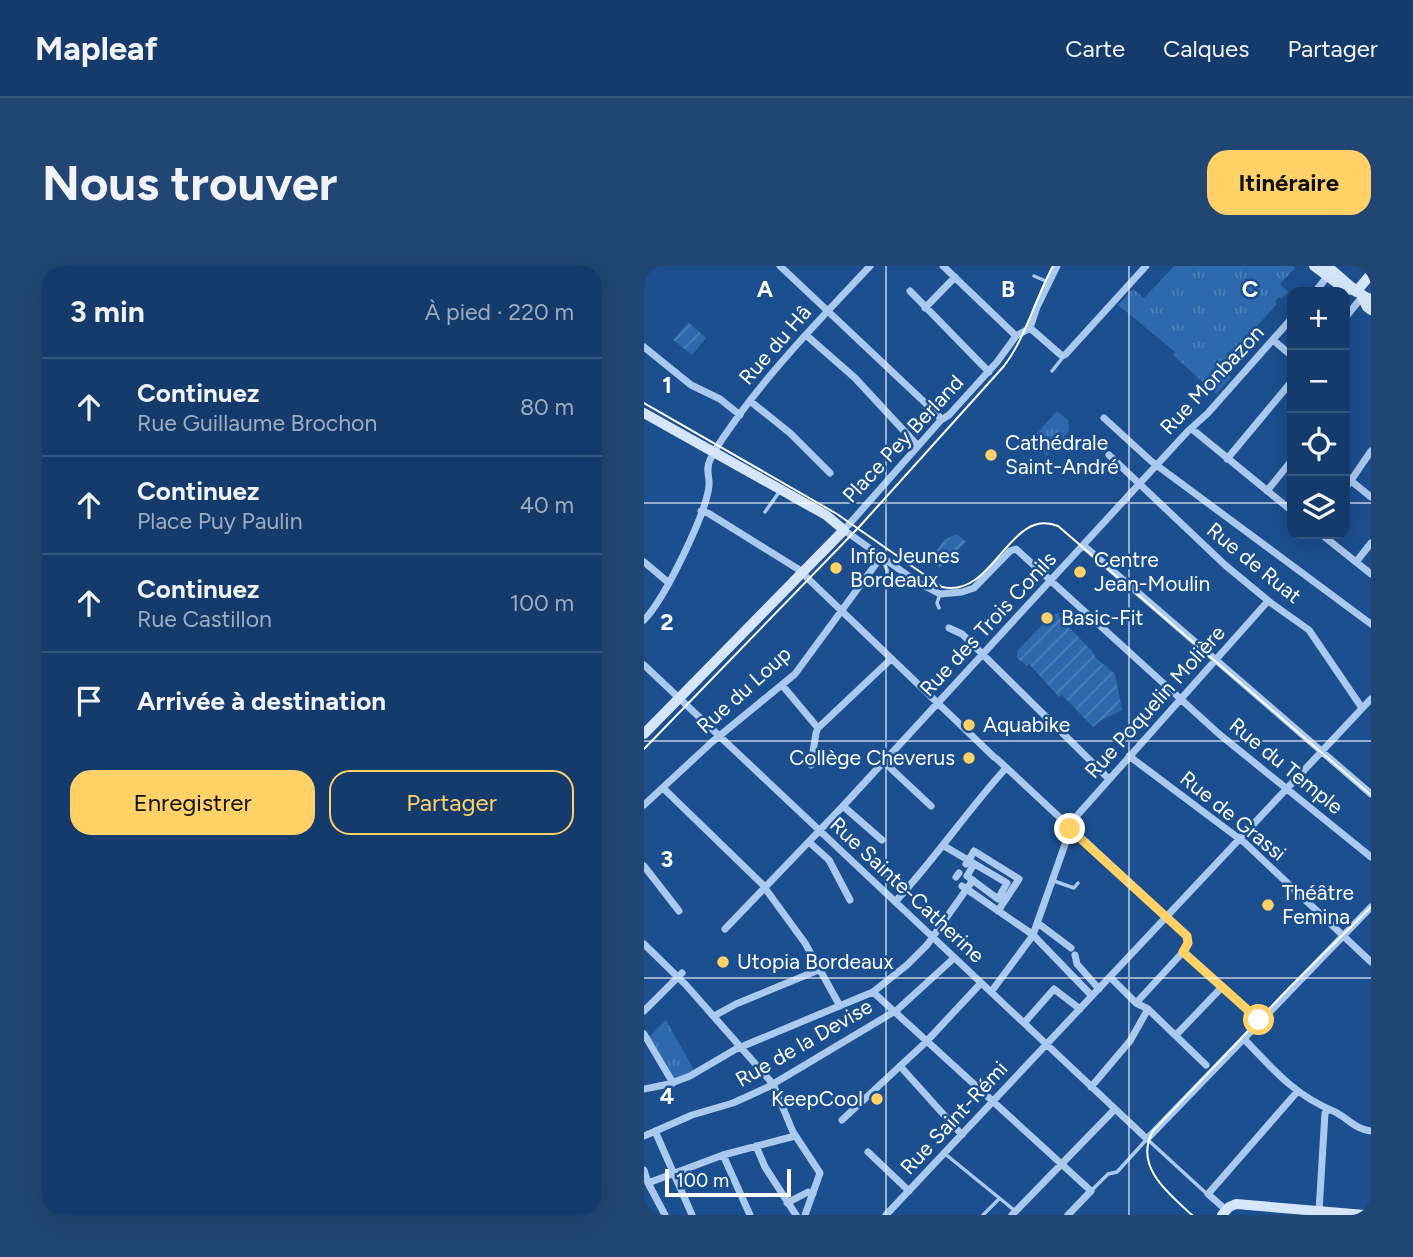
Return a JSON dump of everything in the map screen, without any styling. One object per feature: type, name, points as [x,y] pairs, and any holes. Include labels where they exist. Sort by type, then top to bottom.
[{"type":"street","points":[[780,266],[941,420]]},
{"type":"street","name":"Rue du Hâ","points":[[714,453],[750,401],[827,311],[870,266]]},
{"type":"street","points":[[943,266],[1016,335],[1030,328],[1057,266]]},
{"type":"street","points":[[1030,328],[1061,355],[1065,355],[1146,266]]},
{"type":"street","points":[[1314,266],[1328,270],[1350,284],[1371,310]]},
{"type":"street","points":[[1318,287],[1328,270]]},
{"type":"street","points":[[1350,310],[1371,274]]},
{"type":"street","points":[[925,308],[955,277]]},
{"type":"street","points":[[910,291],[989,372]]},
{"type":"street","name":"Rue Monbazon","points":[[1158,465],[1287,324]]},
{"type":"street","points":[[806,335],[855,378],[918,446]]},
{"type":"street","name":"Place Pey Berland","points":[[940,594],[929,590],[844,530],[941,420],[949,415],[989,372],[1016,335]]},
{"type":"street","points":[[1273,340],[1287,352]]},
{"type":"street","points":[[644,347],[691,385],[720,399],[740,415]]},
{"type":"street","points":[[1227,459],[1287,387]]},
{"type":"street","points":[[750,401],[790,433],[830,473]]},
{"type":"street","points":[[644,413],[781,489],[833,520],[844,530],[644,734]]},
{"type":"street","points":[[1104,418],[1158,465],[1371,625]]},
{"type":"street","points":[[1192,429],[1287,507]]},
{"type":"street","points":[[1350,477],[1371,451]]},
{"type":"street","points":[[644,620],[655,608],[669,583],[701,511],[709,486],[707,468],[714,453]]},
{"type":"street","name":"Rue de Ruat","points":[[1109,455],[1225,565],[1268,601],[1309,630],[1362,708]]},
{"type":"street","name":"Rue des Trois Conils","points":[[725,929],[844,806],[1158,465]]},
{"type":"street","points":[[1267,491],[1287,466]]},
{"type":"street","points":[[1350,481],[1371,497]]},
{"type":"street","points":[[701,511],[802,574],[1070,829],[1187,936],[1188,943],[1183,952],[1136,1003]]},
{"type":"street","points":[[1327,539],[1371,574]]},
{"type":"street","points":[[1356,562],[1371,543]]},
{"type":"street","points":[[1084,546],[1371,794]]},
{"type":"street","name":"Rue du Temple","points":[[940,594],[958,593],[974,588],[1010,551],[1016,549],[1181,701],[1371,857]]},
{"type":"street","name":"Rue du Loup","points":[[646,800],[782,685],[804,663],[881,557]]},
{"type":"street","points":[[644,562],[669,583]]},
{"type":"street","name":"Rue Poquelin Molière","points":[[991,992],[1034,932],[1074,819],[1268,601]]},
{"type":"street","points":[[949,628],[962,634],[1051,718],[1109,779]]},
{"type":"street","points":[[811,765],[818,728],[891,659]]},
{"type":"street","name":"Rue Sainte-Catherine","points":[[644,665],[1147,1139]]},
{"type":"street","points":[[782,685],[818,728]]},
{"type":"street","name":"Rue Saint-Rémi","points":[[886,1215],[1371,699]]},
{"type":"street","name":"Rue de Grassi","points":[[1129,757],[1240,839],[1371,962]]},
{"type":"street","points":[[884,762],[931,806]]},
{"type":"street","points":[[895,902],[944,846],[981,794],[1006,768]]},
{"type":"street","points":[[663,788],[765,888],[821,970],[840,1006]]},
{"type":"street","points":[[844,806],[882,840]]},
{"type":"street","points":[[809,842],[829,860],[850,900]]},
{"type":"street","points":[[944,846],[970,862],[998,874],[1007,883],[998,899],[974,886],[962,886]]},
{"type":"street","points":[[998,911],[1019,879],[986,862],[974,851],[967,876],[985,899],[998,911],[1073,952],[1077,964],[1098,989]]},
{"type":"street","points":[[644,866],[679,911]]},
{"type":"street","points":[[644,1089],[673,1083],[690,1076],[742,1047],[873,992],[907,965],[974,886]]},
{"type":"street","points":[[1147,1139],[1371,906]]},
{"type":"street","points":[[1034,932],[1092,996]]},
{"type":"street","points":[[644,944],[680,975],[773,1084],[794,1134],[819,1169],[818,1182],[805,1215]]},
{"type":"street","points":[[1183,952],[1260,1021]]},
{"type":"street","name":"Rue de la Devise","points":[[644,1136],[692,1115],[733,1103],[773,1084],[894,1012],[954,958]]},
{"type":"street","points":[[715,1016],[736,1004],[821,970]]},
{"type":"street","points":[[644,1011],[680,975]]},
{"type":"street","points":[[1110,976],[1136,1003],[1148,1009],[1206,1065]]},
{"type":"street","points":[[842,1120],[926,1042],[981,983]]},
{"type":"street","points":[[1175,1035],[1222,987]]},
{"type":"street","points":[[1024,1023],[1054,989],[1080,1009]]},
{"type":"street","points":[[873,992],[1091,1191],[1069,1215]]},
{"type":"street","points":[[1091,1087],[1130,1041],[1148,1009]]},
{"type":"street","points":[[644,1034],[673,1083]]},
{"type":"street","points":[[1244,1039],[1297,1092],[1359,1129],[1371,1131]]},
{"type":"street","points":[[900,1066],[962,1135]]},
{"type":"street","points":[[1297,1092],[1208,1195],[1225,1214],[1233,1205],[1245,1205],[1365,1215]]},
{"type":"street","points":[[1014,1213],[1115,1109]]},
{"type":"street","points":[[1319,1211],[1325,1113],[1328,1110]]},
{"type":"street","points":[[655,1131],[692,1215]]},
{"type":"street","points":[[649,1185],[723,1155],[794,1134]]},
{"type":"street","points":[[756,1146],[765,1167],[796,1215]]},
{"type":"street","points":[[868,1152],[909,1191]]},
{"type":"street","points":[[723,1155],[750,1215]]},
{"type":"street","points":[[644,1170],[666,1215]]},
{"type":"street","points":[[787,1203],[808,1192],[813,1194]]},
{"type":"lane","points":[[1034,276],[1048,282]]},
{"type":"lane","points":[[1052,371],[1065,355]]},
{"type":"lane","points":[[765,512],[781,489]]},
{"type":"lane","points":[[881,557],[888,572],[897,582]]},
{"type":"lane","points":[[939,608],[937,603],[940,594]]},
{"type":"lane","points":[[1052,881],[1074,888],[1077,883]]},
{"type":"lane","points":[[1091,1191],[1108,1174],[1117,1172],[1147,1139],[1208,1195]]},
{"type":"lane","points":[[944,1153],[1014,1213]]},
{"type":"lane","points":[[983,1215],[999,1199]]},
{"type":"green space","points":[[1174,266],[1295,268],[1280,284],[1287,293],[1275,301],[1277,304],[1220,367],[1231,377],[1216,394],[1173,355],[1175,352],[1118,305],[1133,289],[1144,298]]},
{"type":"green space","points":[[688,322],[706,338],[692,355],[673,340]]},
{"type":"green space","points":[[1057,411],[1068,420],[1069,431],[1047,456],[1030,441]]},
{"type":"green space","points":[[957,534],[966,542],[940,568],[926,555],[933,549],[936,552],[944,540]]},
{"type":"green space","points":[[1059,613],[1059,617],[1096,658],[1115,674],[1122,710],[1093,727],[1062,695],[1059,697],[1029,664],[1027,666],[1017,658],[1017,651],[1050,617],[1048,615]]},
{"type":"green space","points":[[666,1020],[694,1070],[674,1080],[649,1037]]},
{"type":"tram line","points":[[644,749],[860,526],[1004,366],[1018,343],[1053,266]]},
{"type":"tram line","points":[[644,403],[837,514],[942,587],[960,587],[975,580],[1027,529],[1041,523],[1058,526],[1371,795]]},
{"type":"tram line","points":[[1192,1215],[1164,1188],[1150,1167],[1147,1156],[1153,1131],[1291,986],[1371,907]]},
{"type":"place","name":"Cathédrale Saint-André","points":[[991,455]]},
{"type":"place","name":"Info Jeunes Bordeaux","points":[[836,568]]},
{"type":"place","name":"Centre Jean-Moulin","points":[[1080,572]]},
{"type":"place","name":"Basic-Fit","points":[[1047,618]]},
{"type":"place","name":"Aquabike","points":[[969,725]]},
{"type":"place","name":"Collège Cheverus","points":[[969,758]]},
{"type":"place","name":"Théâtre Femina","points":[[1268,905]]},
{"type":"place","name":"Utopia Bordeaux","points":[[723,962]]},
{"type":"place","name":"KeepCool","points":[[877,1099]]},
{"type":"route","points":[[1070,829],[1187,936],[1188,943],[1183,952],[1259,1020]]}]
